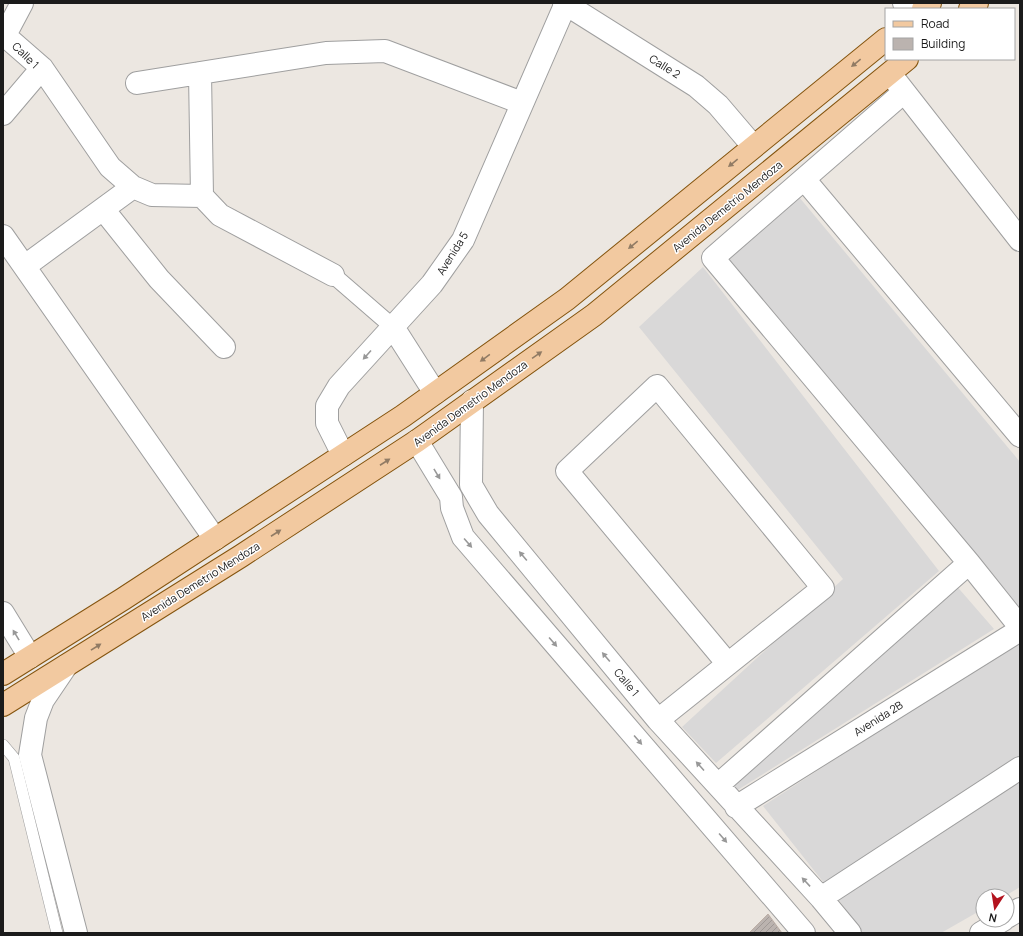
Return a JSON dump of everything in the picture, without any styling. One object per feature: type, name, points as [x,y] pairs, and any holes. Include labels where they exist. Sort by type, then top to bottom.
[{"type":"main road","points":[[3,674],[215,539],[403,416],[567,298],[885,39]]},
{"type":"main road","name":"Avenida Demetrio Mendoza","points":[[3,705],[417,441],[594,315],[906,60]]},
{"type":"street","points":[[4,34],[22,3]]},
{"type":"street","name":"Avenida 5","points":[[343,455],[326,423],[327,406],[339,386],[432,284],[462,240],[565,3]]},
{"type":"street","name":"Calle 2","points":[[565,3],[696,86],[718,105],[753,146]]},
{"type":"street","name":"Calle 1","points":[[3,114],[42,68],[4,34]]},
{"type":"street","points":[[137,83],[326,53],[384,51],[522,103]]},
{"type":"street","points":[[42,68],[110,167],[133,187],[152,195],[202,196]]},
{"type":"street","points":[[200,73],[202,196],[220,215],[333,275],[393,327],[435,393]]},
{"type":"street","points":[[889,73],[1020,240]]},
{"type":"street","points":[[904,92],[713,258],[969,563],[1020,628]]},
{"type":"street","points":[[804,179],[1020,436]]},
{"type":"street","points":[[25,266],[133,187]]},
{"type":"street","points":[[103,209],[159,279],[224,347]]},
{"type":"street","points":[[3,236],[215,539]]},
{"type":"street","points":[[658,720],[728,664],[823,588],[657,386],[567,472],[728,664]]},
{"type":"street","points":[[451,497],[471,485],[472,402]]},
{"type":"street","points":[[417,441],[451,497],[452,508],[463,538],[804,933]]},
{"type":"street","name":"Calle 1","points":[[471,485],[488,514],[658,720],[718,785],[736,807],[821,898],[850,933]]},
{"type":"street","points":[[718,785],[969,563]]},
{"type":"street","points":[[3,612],[30,657]]},
{"type":"street","name":"Avenida 2B","points":[[736,807],[1020,628]]},
{"type":"street","points":[[66,666],[44,700],[22,756],[76,933]]},
{"type":"street","points":[[821,898],[1020,768]]},
{"type":"lane","points":[[3,745],[22,756],[57,933]]},
{"type":"shaded area","points":[[799,197],[1020,462],[1020,607],[1016,609],[725,257]]},
{"type":"shaded area","points":[[703,267],[939,571],[716,763],[682,727],[843,579],[639,327]]},
{"type":"shaded area","points":[[954,583],[994,629],[736,791],[720,774]]},
{"type":"shaded area","points":[[1020,639],[1020,756],[824,883],[763,806]]},
{"type":"shaded area","points":[[1020,774],[1020,887],[1015,890],[1015,888],[975,888],[975,914],[941,933],[863,933],[836,896]]},
{"type":"building","points":[[768,914],[782,933],[749,933]]}]
